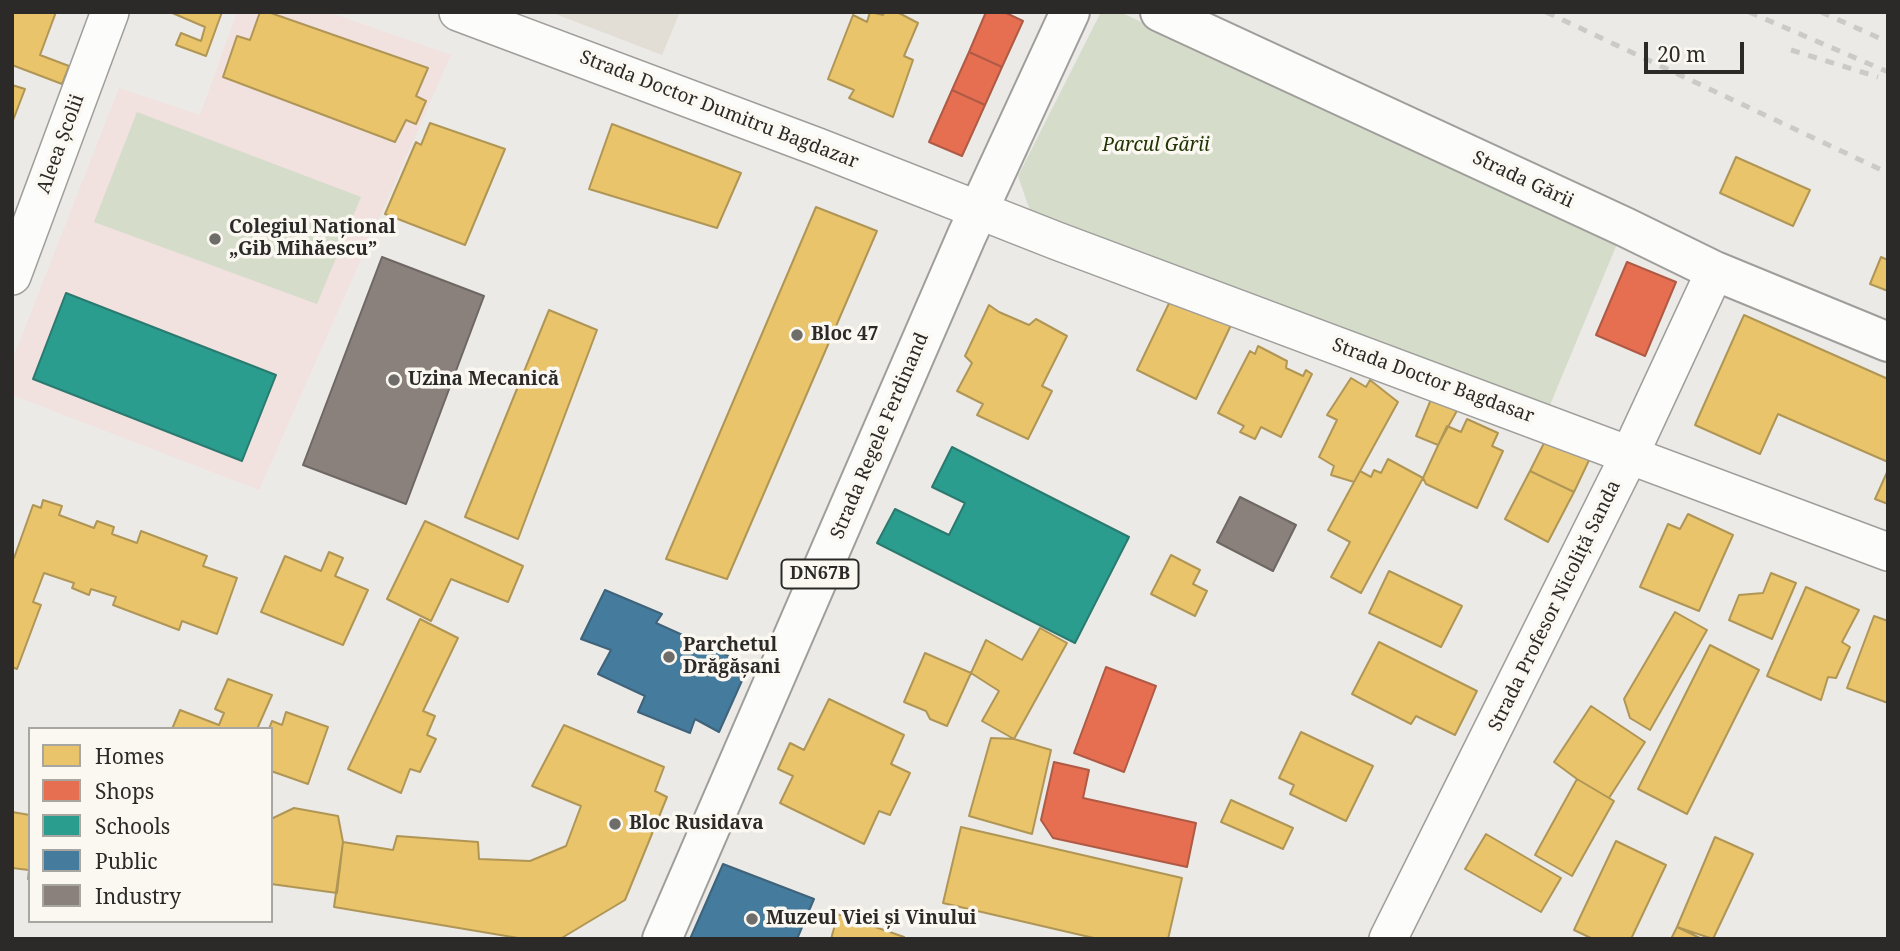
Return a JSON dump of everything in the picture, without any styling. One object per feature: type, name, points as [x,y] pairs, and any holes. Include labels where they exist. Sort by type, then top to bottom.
[{"type":"main road","name":"Strada Regele Ferdinand","points":[[662,939],[978,210],[1070,12]]},
{"type":"main road","name":"Strada Gării","points":[[1160,12],[1715,271],[1888,342]]},
{"type":"street","name":"Aleea Școlii","points":[[12,276],[110,12]]},
{"type":"street","name":"Strada Doctor Dumitru Bagdazar","points":[[458,12],[978,210]]},
{"type":"street","name":"Strada Doctor Bagdasar","points":[[978,210],[1888,552]]},
{"type":"street","name":"Strada Profesor Nicoliță Sanda","points":[[1388,939],[1630,454],[1715,271]]},
{"type":"shaded area","name":"Colegiul Național „Gib Mihăescu”","points":[[237,12],[328,12],[451,55],[259,490],[12,395],[12,361],[119,88],[200,115]]},
{"type":"shaded area","points":[[550,12],[680,12],[662,55]]},
{"type":"green space","name":"Parcul Gării","points":[[1101,12],[1120,12],[1617,244],[1550,405],[1030,211],[1018,176]]},
{"type":"green space","points":[[137,112],[361,197],[317,304],[94,222]]},
{"type":"building: Homes","points":[[12,12],[56,12],[40,55],[69,66],[62,84],[12,65]]},
{"type":"building: Homes","points":[[170,12],[222,12],[206,56],[176,45],[181,33],[201,41],[205,27]]},
{"type":"building: Homes","points":[[260,12],[268,12],[428,68],[416,96],[426,101],[416,124],[406,120],[395,142],[223,77],[237,36],[250,40]]},
{"type":"building: Homes","points":[[870,12],[883,15],[885,12],[897,12],[918,23],[904,56],[913,60],[893,117],[849,98],[854,90],[828,79],[853,15],[867,22]]},
{"type":"building: Homes","points":[[12,85],[25,89],[12,123]]},
{"type":"building: Homes","points":[[430,123],[505,149],[465,245],[385,214],[416,142],[421,145]]},
{"type":"building: Homes","points":[[612,124],[741,173],[717,228],[589,189]]},
{"type":"building: Homes","points":[[1736,157],[1810,190],[1793,226],[1720,193]]},
{"type":"building: Homes","name":"Bloc 47","points":[[816,207],[877,231],[727,579],[666,559]]},
{"type":"building: Homes","points":[[1881,257],[1888,260],[1888,291],[1870,284]]},
{"type":"building: Homes","points":[[1173,295],[1232,323],[1196,399],[1137,370]]},
{"type":"building: Homes","points":[[989,305],[1029,325],[1036,319],[1067,336],[1042,386],[1052,391],[1028,439],[977,415],[983,404],[957,391],[972,363],[965,356]]},
{"type":"building: Homes","points":[[549,310],[597,330],[518,539],[465,517]]},
{"type":"building: Homes","points":[[1744,315],[1888,379],[1888,462],[1778,414],[1760,454],[1695,425]]},
{"type":"building: Homes","points":[[1258,346],[1287,361],[1286,368],[1303,376],[1306,370],[1312,374],[1281,437],[1261,427],[1255,439],[1240,432],[1244,426],[1218,413],[1250,351],[1255,354]]},
{"type":"building: Homes","points":[[1351,378],[1366,387],[1370,380],[1398,402],[1354,482],[1331,475],[1334,466],[1319,457],[1337,420],[1327,415]]},
{"type":"building: Homes","points":[[1432,397],[1459,407],[1438,445],[1416,436]]},
{"type":"building: Homes","points":[[1467,419],[1498,433],[1492,446],[1503,451],[1477,508],[1426,484],[1423,478],[1447,426],[1461,432]]},
{"type":"building: Homes","points":[[1548,435],[1591,456],[1574,492],[1530,471]]},
{"type":"building: Homes","points":[[1388,459],[1423,478],[1361,593],[1331,577],[1350,542],[1328,530],[1360,471],[1371,477],[1374,470],[1381,473]]},
{"type":"building: Homes","points":[[1888,470],[1888,504],[1875,499]]},
{"type":"building: Homes","points":[[1530,471],[1574,492],[1548,542],[1505,519]]},
{"type":"building: Homes","points":[[43,500],[62,506],[59,515],[94,528],[97,521],[114,527],[112,534],[137,543],[141,531],[207,556],[203,566],[237,578],[217,634],[182,621],[179,630],[113,605],[116,597],[91,589],[89,595],[72,588],[74,583],[44,573],[33,602],[41,605],[17,669],[12,667],[12,557],[14,558],[33,505],[41,508]]},
{"type":"building: Homes","points":[[1688,514],[1733,535],[1699,611],[1640,587],[1668,524],[1680,529]]},
{"type":"building: Homes","points":[[425,521],[523,566],[508,602],[451,579],[431,621],[387,599]]},
{"type":"building: Homes","points":[[329,552],[343,558],[335,576],[368,590],[343,645],[261,612],[285,556],[321,571]]},
{"type":"building: Homes","points":[[1171,555],[1200,570],[1193,584],[1207,591],[1195,616],[1151,594]]},
{"type":"building: Homes","points":[[1389,571],[1462,606],[1441,647],[1369,613]]},
{"type":"building: Homes","points":[[1771,573],[1796,583],[1772,639],[1729,620],[1739,595],[1763,593]]},
{"type":"building: Homes","points":[[1806,587],[1859,610],[1842,642],[1850,647],[1836,678],[1828,677],[1821,700],[1767,676]]},
{"type":"building: Homes","points":[[1675,612],[1707,630],[1650,730],[1630,718],[1624,699]]},
{"type":"building: Homes","points":[[1874,616],[1888,621],[1888,703],[1847,688]]},
{"type":"building: Homes","points":[[420,619],[458,638],[423,711],[435,716],[427,735],[436,739],[420,772],[410,769],[401,793],[348,769]]},
{"type":"building: Homes","points":[[1040,628],[1067,643],[1014,739],[982,721],[999,691],[971,673],[986,640],[1022,660]]},
{"type":"building: Homes","points":[[1379,642],[1477,691],[1455,735],[1416,716],[1411,724],[1352,694]]},
{"type":"building: Homes","points":[[1710,645],[1759,670],[1687,814],[1638,789]]},
{"type":"building: Homes","points":[[925,653],[971,673],[947,726],[930,719],[926,711],[904,702]]},
{"type":"building: Homes","points":[[228,679],[272,695],[258,727],[173,727],[180,710],[219,725],[224,713],[215,709]]},
{"type":"building: Homes","points":[[829,699],[904,735],[891,764],[910,773],[890,815],[879,811],[864,844],[780,803],[793,776],[778,769],[790,743],[804,750]]},
{"type":"building: Homes","points":[[1591,706],[1645,742],[1609,798],[1554,762]]},
{"type":"building: Homes","points":[[286,712],[328,727],[308,784],[273,772],[273,727],[270,727],[272,721],[282,725]]},
{"type":"building: Homes","name":"Bloc Rusidava","points":[[564,725],[664,767],[655,791],[667,797],[625,900],[560,939],[524,939],[334,907],[343,842],[393,850],[397,836],[478,842],[479,859],[530,861],[566,846],[581,806],[532,786]]},
{"type":"building: Homes","points":[[1301,732],[1373,766],[1346,821],[1290,794],[1294,785],[1279,778]]},
{"type":"building: Homes","points":[[991,738],[1014,739],[1051,750],[1032,834],[969,816]]},
{"type":"building: Homes","points":[[1577,779],[1614,801],[1572,876],[1535,855]]},
{"type":"building: Homes","points":[[1231,800],[1293,828],[1283,849],[1221,822]]},
{"type":"building: Homes","points":[[294,808],[338,816],[343,842],[337,893],[273,884],[273,818]]},
{"type":"building: Homes","points":[[12,812],[28,815],[28,870],[12,868]]},
{"type":"building: Homes","points":[[961,827],[1182,878],[1168,939],[1098,939],[943,903]]},
{"type":"building: Homes","points":[[1486,834],[1561,878],[1541,912],[1465,869]]},
{"type":"building: Homes","points":[[1715,837],[1753,854],[1713,939],[1677,927]]},
{"type":"building: Homes","points":[[1616,841],[1666,865],[1631,939],[1593,939],[1574,930]]},
{"type":"building: Homes","points":[[838,914],[904,937],[904,939],[831,939]]},
{"type":"building: Homes","points":[[1677,927],[1702,939],[1671,939]]},
{"type":"building: Shops","points":[[986,12],[1004,12],[1023,21],[1002,67],[969,52]]},
{"type":"building: Shops","points":[[969,52],[1002,67],[985,105],[952,90]]},
{"type":"building: Shops","points":[[952,90],[985,105],[962,156],[929,142]]},
{"type":"building: Shops","points":[[1627,262],[1676,282],[1645,356],[1596,335]]},
{"type":"building: Shops","points":[[1106,667],[1156,686],[1124,772],[1074,753]]},
{"type":"building: Shops","points":[[1054,762],[1089,770],[1083,798],[1196,823],[1187,867],[1053,838],[1041,820]]},
{"type":"building: Schools","points":[[66,293],[276,375],[242,461],[33,379]]},
{"type":"building: Schools","points":[[952,447],[1129,537],[1075,643],[877,543],[895,509],[949,535],[965,503],[932,487]]},
{"type":"building: Public","name":"Parchetul Drăgășani","points":[[605,590],[662,614],[656,623],[749,665],[719,732],[695,719],[690,733],[638,712],[645,696],[598,674],[611,650],[581,639]]},
{"type":"building: Public","name":"Muzeul Viei și Vinului","points":[[723,864],[814,899],[797,939],[690,939]]},
{"type":"building: Industry","name":"Uzina Mecanică","points":[[382,257],[484,296],[406,504],[303,465]]},
{"type":"building: Industry","points":[[1240,497],[1296,525],[1273,571],[1217,542]]},
{"type":"railway","points":[[1546,12],[1888,173]]},
{"type":"railway","points":[[1749,12],[1888,72]]},
{"type":"railway","points":[[1821,12],[1888,42]]},
{"type":"railway","points":[[1791,50],[1878,77]]},
{"type":"place","name":"Colegiul Național „Gib Mihăescu”","points":[[215,239]]},
{"type":"place","name":"Bloc 47","points":[[797,335]]},
{"type":"place","name":"Uzina Mecanică","points":[[394,380]]},
{"type":"place","name":"Parchetul Drăgășani","points":[[669,657]]},
{"type":"place","name":"Bloc Rusidava","points":[[615,824]]},
{"type":"place","name":"Muzeul Viei și Vinului","points":[[752,919]]}]
